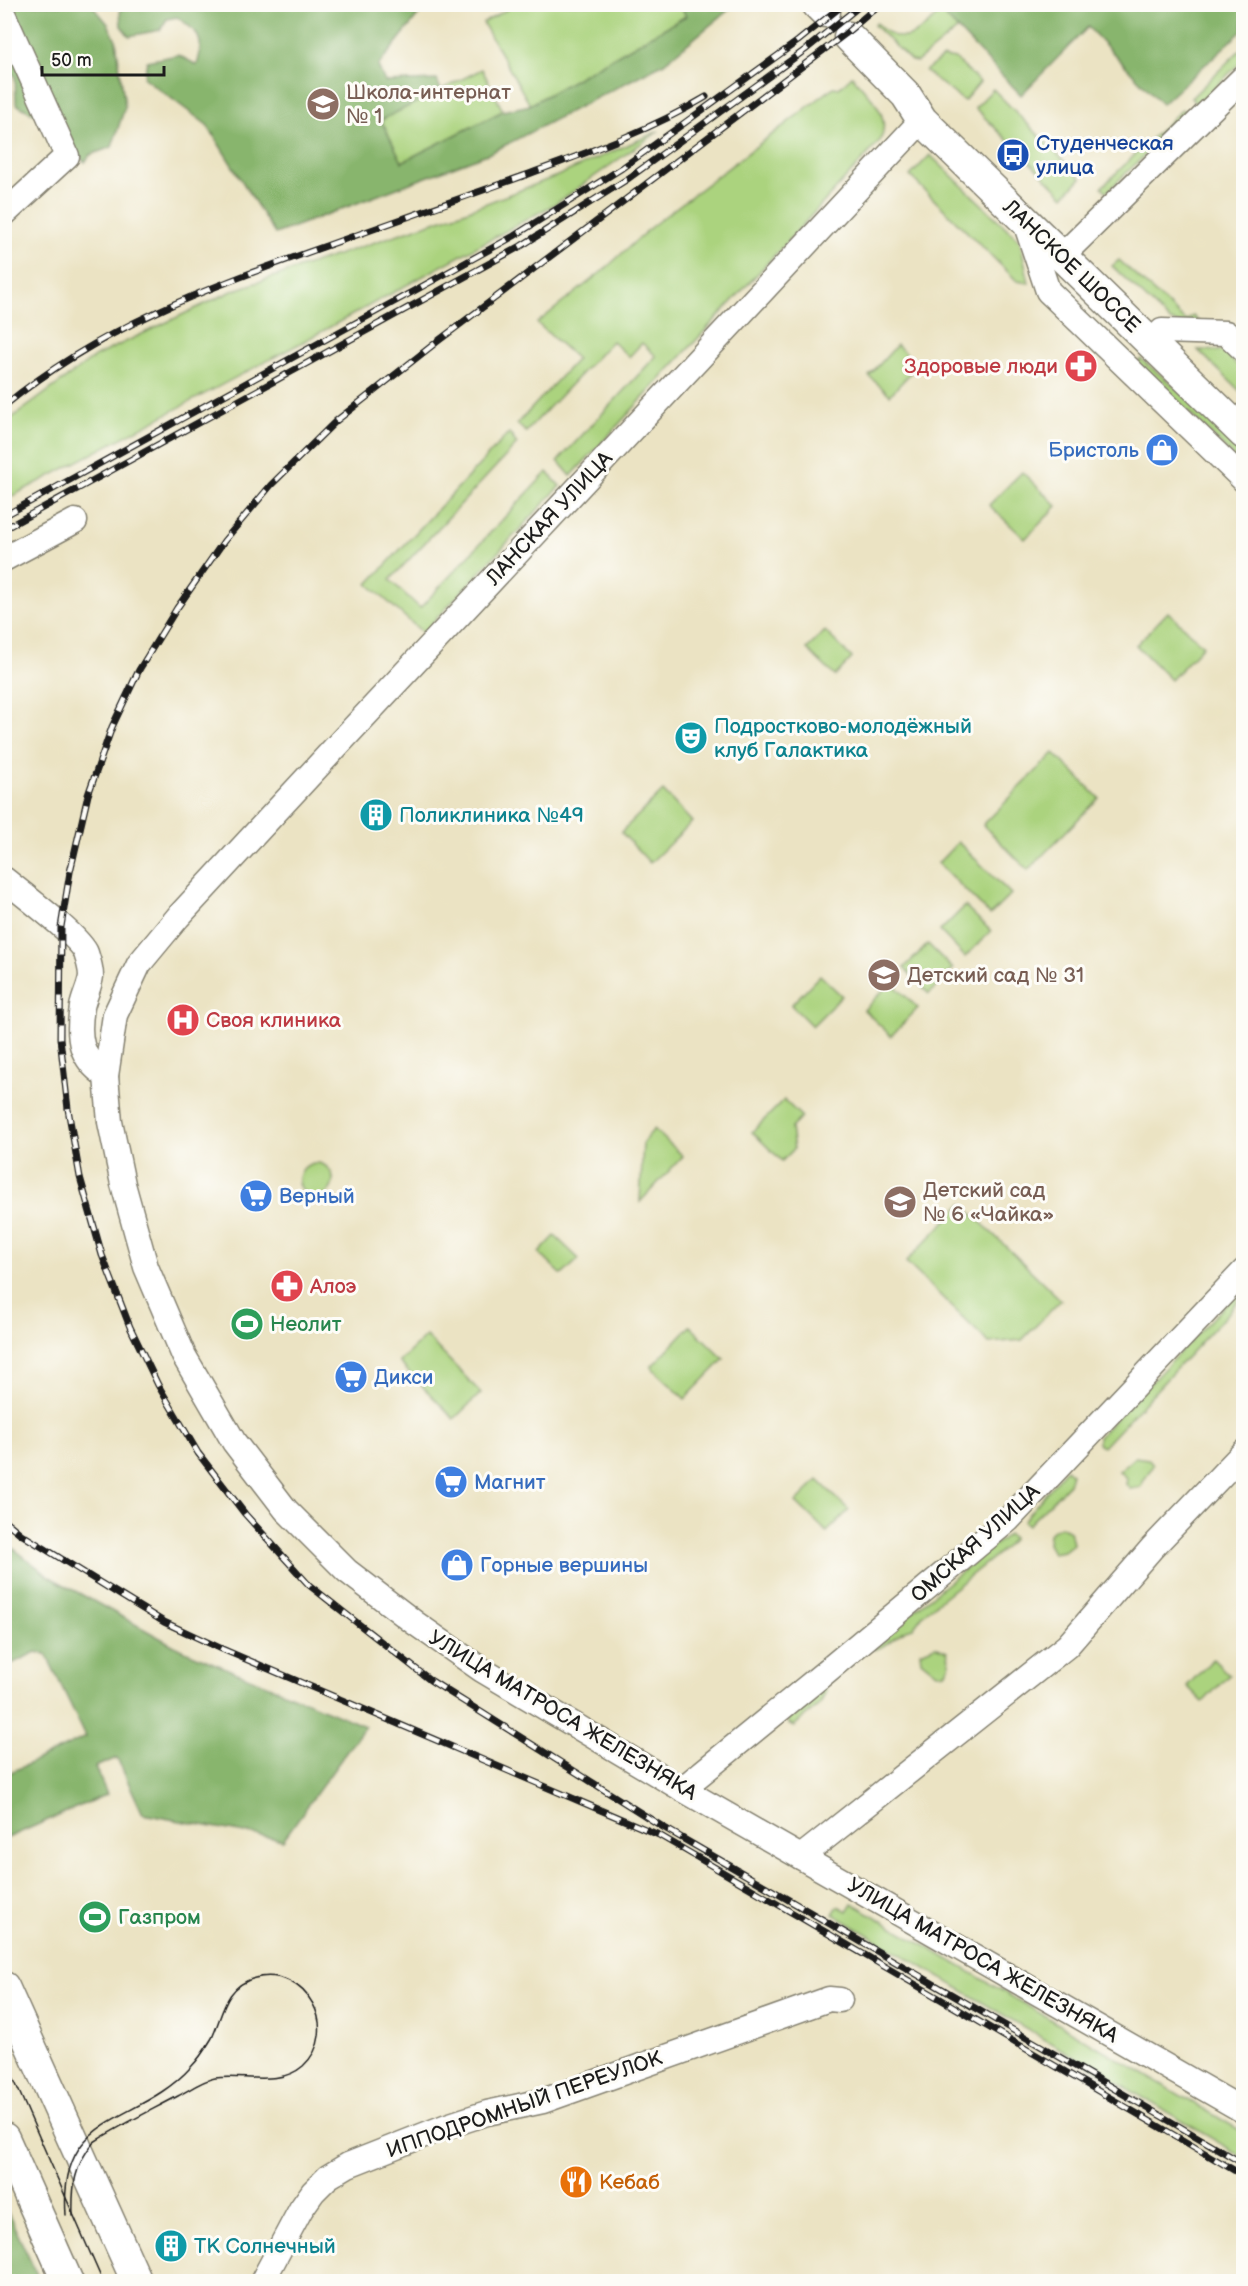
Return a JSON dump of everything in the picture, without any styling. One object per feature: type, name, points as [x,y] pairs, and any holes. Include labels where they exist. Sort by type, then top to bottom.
[{"type":"main road","name":"ЛАНСКОЕ ШОССЕ","points":[[849,37],[906,94],[922,120],[1244,434]]},
{"type":"main road","name":"ЛАНСКОЕ ШОССЕ","points":[[906,94],[933,110],[1244,410]]},
{"type":"main road","points":[[4,1987],[137,2282]]},
{"type":"main road","points":[[4,2138],[68,2282]]},
{"type":"street","points":[[4,16],[67,156],[4,214]]},
{"type":"street","points":[[1073,245],[1244,77]]},
{"type":"street","name":"ЛАНСКАЯ УЛИЦА","points":[[178,917],[922,120]]},
{"type":"street","points":[[1024,220],[1048,291],[1244,480]]},
{"type":"street","points":[[1162,331],[1226,333],[1244,350]]},
{"type":"street","points":[[4,559],[75,521]]},
{"type":"street","points":[[11,885],[35,903],[86,951],[91,976],[82,1008],[80,1040],[86,1058],[94,1068],[106,1076]]},
{"type":"street","name":"УЛИЦА МАТРОСА ЖЕЛЕЗНЯКА","points":[[178,917],[139,964],[116,1015],[106,1076],[110,1122],[123,1184],[150,1276],[184,1356],[234,1442],[286,1510],[347,1571],[464,1659],[682,1789],[852,1884],[1244,2111]]},
{"type":"street","points":[[82,1008],[96,1021],[114,1027]]},
{"type":"street","name":"ОМСКАЯ УЛИЦА","points":[[682,1789],[1008,1520],[1244,1271]]},
{"type":"street","points":[[801,1857],[1067,1646],[1152,1548],[1244,1452]]},
{"type":"street","name":"ИППОДРОМНЫЙ ПЕРЕУЛОК","points":[[262,2282],[300,2209],[328,2177],[348,2165],[447,2126],[488,2113],[543,2100],[828,1999],[840,2000]]},
{"type":"green space","points":[[516,4],[680,5],[686,16],[530,105],[483,23]]},
{"type":"green space","points":[[949,4],[1243,5],[1243,30],[1162,104],[1088,27],[1021,95],[941,12]]},
{"type":"green space","points":[[5,5],[92,5],[108,24],[116,40],[125,107],[112,147],[90,155],[85,162],[68,146],[58,118],[32,113],[16,104],[15,76],[5,67]]},
{"type":"green space","points":[[128,5],[410,5],[420,13],[378,66],[385,82],[437,80],[441,90],[381,120],[402,162],[503,111],[530,105],[686,16],[680,5],[727,5],[731,8],[664,63],[490,153],[275,234],[207,125],[144,78],[147,61],[178,55],[197,65],[200,42],[195,32],[177,17],[167,19],[160,30],[129,36],[121,26],[120,10]]},
{"type":"green space","points":[[941,12],[958,29],[917,62],[911,61],[874,25],[876,23],[894,36],[910,36],[925,27]]},
{"type":"green space","points":[[1243,47],[1243,60],[1197,105],[1191,98]]},
{"type":"green space","points":[[943,57],[955,59],[980,82],[964,101],[925,71]]},
{"type":"green space","points":[[482,69],[503,111],[402,162],[381,120]]},
{"type":"green space","points":[[852,76],[881,114],[883,131],[880,141],[571,476],[558,461],[656,356],[642,343],[629,357],[612,341],[526,432],[517,424],[577,359],[537,323],[605,269],[652,226],[834,87],[839,88]]},
{"type":"green space","points":[[993,89],[1081,178],[1064,196],[975,108]]},
{"type":"green space","points":[[1182,109],[1187,114],[1107,192],[1102,187]]},
{"type":"green space","points":[[659,131],[555,204],[297,345],[5,500],[5,423],[96,356],[232,291],[466,211],[557,176]]},
{"type":"green space","points":[[930,155],[1020,241],[1029,283],[1017,281],[910,176]]},
{"type":"green space","points":[[1119,260],[1186,321],[1193,316],[1198,321],[1193,327],[1170,321],[1112,266]]},
{"type":"green space","points":[[897,345],[918,365],[890,395],[869,376]]},
{"type":"green space","points":[[1198,350],[1223,351],[1243,371],[1243,394]]},
{"type":"green space","points":[[1141,359],[1209,414],[1243,448],[1243,466],[1137,362]]},
{"type":"green space","points":[[509,433],[517,444],[390,580],[420,608],[547,472],[560,486],[423,633],[368,584]]},
{"type":"green space","points":[[1022,472],[1057,506],[1025,539],[989,505]]},
{"type":"green space","points":[[1168,612],[1203,646],[1171,680],[1136,645]]},
{"type":"green space","points":[[825,631],[852,658],[835,676],[807,649]]},
{"type":"green space","points":[[1054,753],[1099,798],[1028,870],[983,825]]},
{"type":"green space","points":[[663,791],[692,822],[650,863],[621,832]]},
{"type":"green space","points":[[958,842],[1011,894],[990,915],[938,863]]},
{"type":"green space","points":[[965,906],[991,931],[965,957],[940,931]]},
{"type":"green space","points":[[928,944],[953,969],[929,994],[904,968]]},
{"type":"green space","points":[[820,975],[842,996],[812,1026],[791,1005]]},
{"type":"green space","points":[[891,982],[918,1008],[891,1036],[864,1010]]},
{"type":"green space","points":[[784,1100],[802,1117],[791,1128],[794,1149],[782,1161],[752,1132]]},
{"type":"green space","points":[[654,1129],[683,1156],[640,1202],[643,1142]]},
{"type":"green space","points":[[316,1163],[328,1168],[333,1180],[328,1192],[316,1197],[304,1192],[299,1180],[304,1168]]},
{"type":"green space","points":[[962,1204],[1061,1300],[1022,1340],[989,1343],[906,1262]]},
{"type":"green space","points":[[555,1236],[579,1259],[562,1275],[539,1253]]},
{"type":"green space","points":[[1237,1293],[1238,1300],[1230,1311],[1103,1447],[1098,1443],[1098,1437]]},
{"type":"green space","points":[[690,1326],[724,1359],[685,1399],[651,1367]]},
{"type":"green space","points":[[426,1336],[481,1393],[454,1419],[399,1362]]},
{"type":"green space","points":[[1135,1457],[1148,1459],[1153,1465],[1140,1487],[1130,1489],[1126,1484],[1127,1479],[1119,1471]]},
{"type":"green space","points":[[1066,1469],[1072,1474],[1069,1484],[1028,1525],[1023,1521]]},
{"type":"green space","points":[[818,1480],[849,1510],[827,1532],[796,1502]]},
{"type":"green space","points":[[1060,1526],[1070,1531],[1073,1544],[1064,1551],[1053,1553],[1048,1544],[1049,1534]]},
{"type":"green space","points":[[1008,1534],[1013,1538],[1006,1547],[924,1613],[913,1628],[902,1632],[874,1650],[873,1644]]},
{"type":"green space","points":[[4,1541],[50,1577],[180,1649],[365,1726],[283,1840],[143,1814],[117,1758],[95,1767],[107,1794],[5,1839],[5,1775],[86,1737],[46,1654],[36,1652],[5,1667]]},
{"type":"green space","points":[[935,1646],[947,1651],[950,1663],[946,1672],[937,1673],[921,1660],[920,1652]]},
{"type":"green space","points":[[1213,1659],[1229,1675],[1203,1702],[1187,1686]]},
{"type":"green space","points":[[823,1687],[826,1691],[820,1704],[794,1726],[788,1723],[787,1712]]},
{"type":"green space","points":[[852,1903],[1243,2132],[1243,2157],[833,1914],[838,1906],[847,1911]]},
{"type":"green space","points":[[4,2205],[40,2281],[5,2281]]},
{"type":"tram line","points":[[66,2215],[67,2181],[75,2156],[88,2138],[106,2124],[170,2086],[191,2067],[212,2038],[226,2002],[237,1987],[255,1978],[273,1977],[290,1981],[303,1991],[313,2004],[318,2019],[319,2035],[314,2051],[303,2066],[294,2072],[272,2078],[226,2077],[206,2081],[94,2142],[78,2168],[73,2195],[73,2216]]},
{"type":"tram line","points":[[4,2057],[103,2282]]},
{"type":"railway","points":[[4,516],[514,236],[622,168],[798,41],[844,4]]},
{"type":"railway","points":[[4,529],[521,246],[629,178],[805,50],[862,4]]},
{"type":"railway","points":[[880,4],[845,34],[438,341],[336,421],[271,485],[224,541],[177,608],[139,670],[112,727],[88,795],[70,872],[61,927],[60,1038],[68,1109],[80,1177],[102,1255],[130,1327],[158,1385],[198,1453],[245,1514],[309,1585],[430,1680],[663,1827],[1244,2164]]},
{"type":"railway","points":[[4,406],[78,354],[156,312],[196,294],[594,150],[640,131],[706,97]]},
{"type":"railway","points":[[4,1520],[21,1534],[164,1622],[222,1649],[659,1835],[1244,2176]]},
{"type":"place","name":"Школа-интернат № 1","points":[[323,104]]},
{"type":"place","name":"Студенческая улица","points":[[1013,155]]},
{"type":"place","name":"Здоровые люди","points":[[1081,366]]},
{"type":"place","name":"Бристоль","points":[[1162,450]]},
{"type":"place","name":"Подростково-молодёжный клуб Галактика","points":[[691,738]]},
{"type":"place","name":"Поликлиника №49","points":[[376,815]]},
{"type":"place","name":"Детский сад № 31","points":[[884,975]]},
{"type":"place","name":"Своя клиника","points":[[183,1020]]},
{"type":"place","name":"Верный","points":[[256,1196]]},
{"type":"place","name":"Детский сад № 6 «Чайка»","points":[[900,1202]]},
{"type":"place","name":"Алоэ","points":[[287,1286]]},
{"type":"place","name":"Неолит","points":[[247,1324]]},
{"type":"place","name":"Дикси","points":[[351,1377]]},
{"type":"place","name":"Магнит","points":[[451,1482]]},
{"type":"place","name":"Горные вершины","points":[[457,1565]]},
{"type":"place","name":"Газпром","points":[[95,1917]]},
{"type":"place","name":"Кебаб","points":[[576,2182]]},
{"type":"place","name":"ТК Солнечный","points":[[171,2246]]}]
